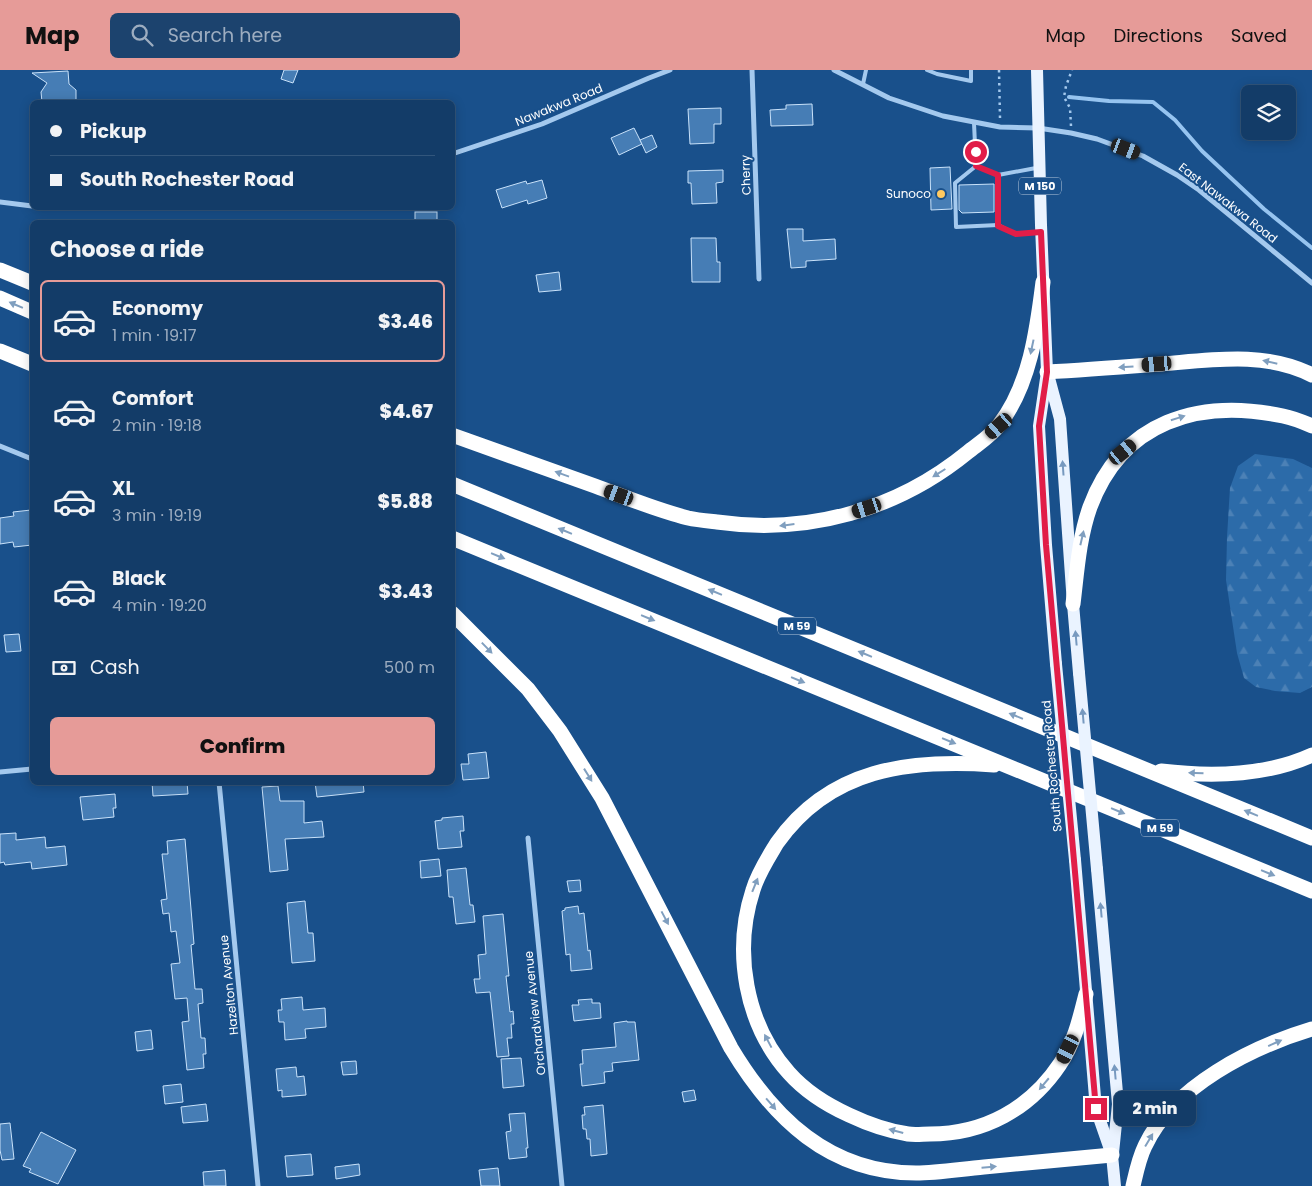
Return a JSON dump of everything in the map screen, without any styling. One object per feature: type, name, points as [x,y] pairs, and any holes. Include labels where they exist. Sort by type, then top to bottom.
[{"type":"highway","points":[[0,270],[30,282]]},
{"type":"highway","points":[[455,436],[635,501],[688,518],[736,525],[775,526],[838,518],[895,498],[924,483],[951,465],[999,426],[1017,395],[1030,358],[1044,282]]},
{"type":"highway","points":[[0,298],[30,311]]},
{"type":"highway","points":[[0,350],[30,363]]},
{"type":"highway","points":[[1047,372],[1227,359],[1262,360],[1300,368],[1312,375]]},
{"type":"highway","points":[[1073,604],[1080,542],[1090,507],[1103,479],[1123,452],[1146,433],[1173,419],[1207,410],[1245,410],[1274,414],[1312,426]]},
{"type":"highway","name":"M 59","points":[[455,485],[1312,838]]},
{"type":"highway","name":"M 59","points":[[455,539],[1312,891]]},
{"type":"highway","points":[[455,617],[528,689],[560,731],[602,798],[731,1048],[746,1073],[772,1107],[794,1127],[820,1147],[851,1162],[880,1170],[915,1173],[1112,1155]]},
{"type":"highway","points":[[1142,768],[1188,773],[1245,772],[1283,766],[1312,755]]},
{"type":"highway","points":[[1008,766],[935,763],[909,765],[875,773],[849,783],[829,794],[805,812],[787,830],[766,860],[753,890],[744,929],[744,962],[747,989],[755,1017],[770,1047],[788,1072],[810,1093],[837,1110],[867,1124],[909,1134],[947,1134],[979,1128],[1011,1113],[1037,1093],[1061,1064],[1075,1034],[1086,994]]},
{"type":"highway","points":[[1133,1186],[1145,1146],[1162,1119],[1184,1095],[1212,1073],[1291,1035],[1312,1029]]},
{"type":"main road","name":"South Rochester Road","points":[[1037,70],[1047,372],[1039,426],[1046,545],[1096,1109],[1112,1155]]},
{"type":"main road","name":"South Rochester Road","points":[[1047,372],[1060,419],[1073,604],[1118,1104],[1112,1155],[1115,1186]]},
{"type":"street","name":"Nawakwa Road","points":[[455,153],[542,124],[670,70]]},
{"type":"street","name":"Cherry","points":[[752,70],[759,278]]},
{"type":"street","points":[[834,70],[889,98],[916,109],[974,123],[1000,127],[1038,128]]},
{"type":"street","name":"East Nawakwa Road","points":[[1038,128],[1097,139],[1160,164],[1199,190],[1312,283]]},
{"type":"street","points":[[0,202],[30,206]]},
{"type":"street","points":[[0,446],[30,458]]},
{"type":"street","points":[[0,772],[30,769]]},
{"type":"street","name":"Hazelton Avenue","points":[[219,785],[258,1186]]},
{"type":"street","name":"Orchardview Avenue","points":[[528,838],[562,1186]]},
{"type":"lane","points":[[863,84],[866,70]]},
{"type":"lane","points":[[927,70],[971,81],[971,70]]},
{"type":"lane","points":[[974,123],[976,166]]},
{"type":"lane","points":[[976,166],[998,175],[1039,168]]},
{"type":"lane","points":[[976,166],[955,183],[956,227],[998,226],[1016,234],[1041,232]]},
{"type":"lane","points":[[998,175],[998,226]]},
{"type":"path","points":[[999,70],[1000,118]]},
{"type":"path","points":[[1071,116],[1070,108],[1064,97],[1072,70]]},
{"type":"green space","points":[[1255,454],[1293,459],[1312,468],[1312,687],[1300,693],[1256,687],[1244,678],[1237,653],[1226,580],[1230,488],[1238,466]]},
{"type":"building","points":[[284,70],[298,70],[293,83],[281,79]]},
{"type":"building","points":[[68,71],[69,84],[76,90],[76,100],[42,100],[41,92],[47,83],[32,73]]},
{"type":"building","points":[[812,104],[813,125],[771,126],[770,110],[786,109],[786,105]]},
{"type":"building","points":[[721,108],[721,124],[714,124],[714,143],[690,144],[688,109]]},
{"type":"building","points":[[634,128],[642,144],[619,155],[611,138]]},
{"type":"building","points":[[652,135],[657,147],[646,153],[640,140]]},
{"type":"building","points":[[950,167],[952,209],[931,210],[930,168]]},
{"type":"building","points":[[723,170],[723,182],[716,183],[717,203],[692,204],[691,183],[688,183],[688,171]]},
{"type":"building","points":[[542,180],[547,198],[528,204],[527,200],[502,208],[496,190],[526,181],[527,184]]},
{"type":"building","points":[[994,184],[994,212],[962,213],[959,210],[959,185]]},
{"type":"building","points":[[415,212],[437,212],[437,220],[415,220]]},
{"type":"building","points":[[787,229],[803,229],[803,241],[835,239],[836,259],[806,261],[806,267],[791,268]]},
{"type":"building","points":[[691,238],[716,238],[717,262],[720,262],[720,282],[692,282]]},
{"type":"building","points":[[559,272],[561,290],[539,292],[536,275]]},
{"type":"building","points":[[30,510],[30,545],[14,547],[13,542],[0,544],[0,518],[14,516],[13,512]]},
{"type":"building","points":[[19,634],[21,651],[6,652],[4,635]]},
{"type":"building","points":[[486,752],[489,778],[463,780],[461,764],[469,764],[468,754]]},
{"type":"building","points":[[152,785],[187,785],[188,794],[153,796]]},
{"type":"building","points":[[315,785],[363,785],[364,792],[317,797]]},
{"type":"building","points":[[278,786],[280,801],[304,801],[304,823],[322,821],[324,837],[285,839],[288,870],[270,872],[262,787]]},
{"type":"building","points":[[115,794],[116,808],[113,808],[114,817],[83,820],[80,797]]},
{"type":"building","points":[[463,816],[464,831],[460,831],[462,847],[438,849],[435,821],[442,820],[442,818]]},
{"type":"building","points":[[16,833],[16,840],[45,837],[46,848],[65,846],[67,865],[32,869],[31,862],[5,865],[4,862],[0,863],[0,834]]},
{"type":"building","points":[[185,839],[194,944],[191,945],[195,989],[202,989],[203,1003],[198,1004],[201,1038],[205,1038],[206,1054],[203,1054],[204,1068],[187,1070],[182,1022],[189,1021],[187,998],[175,999],[171,964],[180,963],[176,931],[171,932],[169,913],[163,914],[161,900],[167,899],[162,854],[168,854],[167,841]]},
{"type":"building","points":[[439,859],[441,876],[421,878],[420,861]]},
{"type":"building","points":[[466,868],[470,905],[473,905],[475,922],[456,924],[453,897],[449,897],[447,870]]},
{"type":"building","points":[[580,880],[581,891],[569,892],[567,881]]},
{"type":"building","points":[[305,901],[308,933],[313,933],[315,961],[292,963],[287,903]]},
{"type":"building","points":[[578,906],[579,914],[584,913],[592,969],[571,971],[570,954],[566,955],[562,911],[565,908]]},
{"type":"building","points":[[503,914],[509,976],[506,976],[510,1012],[513,1011],[514,1024],[511,1024],[512,1038],[507,1038],[509,1056],[497,1057],[490,992],[476,993],[474,979],[480,979],[478,955],[486,954],[483,916]]},
{"type":"building","points":[[302,997],[303,1010],[325,1008],[326,1027],[305,1029],[306,1038],[285,1040],[284,1022],[279,1022],[278,1010],[282,1010],[281,999]]},
{"type":"building","points":[[592,999],[592,1003],[600,1003],[601,1018],[574,1021],[572,1005],[579,1005],[578,1000]]},
{"type":"building","points":[[635,1022],[639,1060],[612,1063],[613,1071],[604,1072],[605,1083],[582,1086],[580,1064],[583,1064],[582,1050],[616,1047],[614,1023]]},
{"type":"building","points":[[151,1030],[153,1049],[137,1051],[135,1032]]},
{"type":"building","points":[[521,1058],[524,1086],[503,1088],[501,1059]]},
{"type":"building","points":[[356,1061],[357,1074],[343,1075],[341,1062]]},
{"type":"building","points":[[296,1067],[297,1077],[304,1076],[306,1095],[282,1097],[282,1090],[278,1091],[276,1069]]},
{"type":"building","points":[[181,1084],[183,1102],[165,1104],[163,1086]]},
{"type":"building","points":[[694,1090],[696,1100],[684,1102],[682,1092]]},
{"type":"building","points":[[206,1104],[208,1121],[183,1123],[181,1107]]},
{"type":"building","points":[[603,1105],[607,1154],[591,1156],[590,1139],[587,1139],[586,1129],[583,1129],[582,1115],[585,1115],[584,1107]]},
{"type":"building","points":[[525,1113],[527,1157],[509,1159],[506,1132],[511,1131],[509,1114]]},
{"type":"building","points":[[10,1123],[14,1159],[2,1160],[0,1124]]},
{"type":"building","points":[[41,1132],[76,1150],[58,1184],[29,1172],[31,1169],[23,1166]]},
{"type":"building","points":[[311,1154],[313,1175],[287,1177],[285,1156]]},
{"type":"building","points":[[359,1164],[360,1175],[336,1179],[335,1167]]},
{"type":"building","points":[[498,1168],[500,1186],[481,1186],[479,1170]]},
{"type":"building","points":[[225,1170],[226,1186],[204,1186],[203,1172]]},
{"type":"waterway","points":[[1069,97],[1109,101],[1153,102],[1175,120],[1202,151],[1264,209],[1312,248]]},
{"type":"place","name":"Sunoco","points":[[941,194]]},
{"type":"route","points":[[976,152],[976,166],[998,175],[998,226],[1016,234],[1041,232],[1047,372],[1039,426],[1046,545],[1096,1109]]}]
